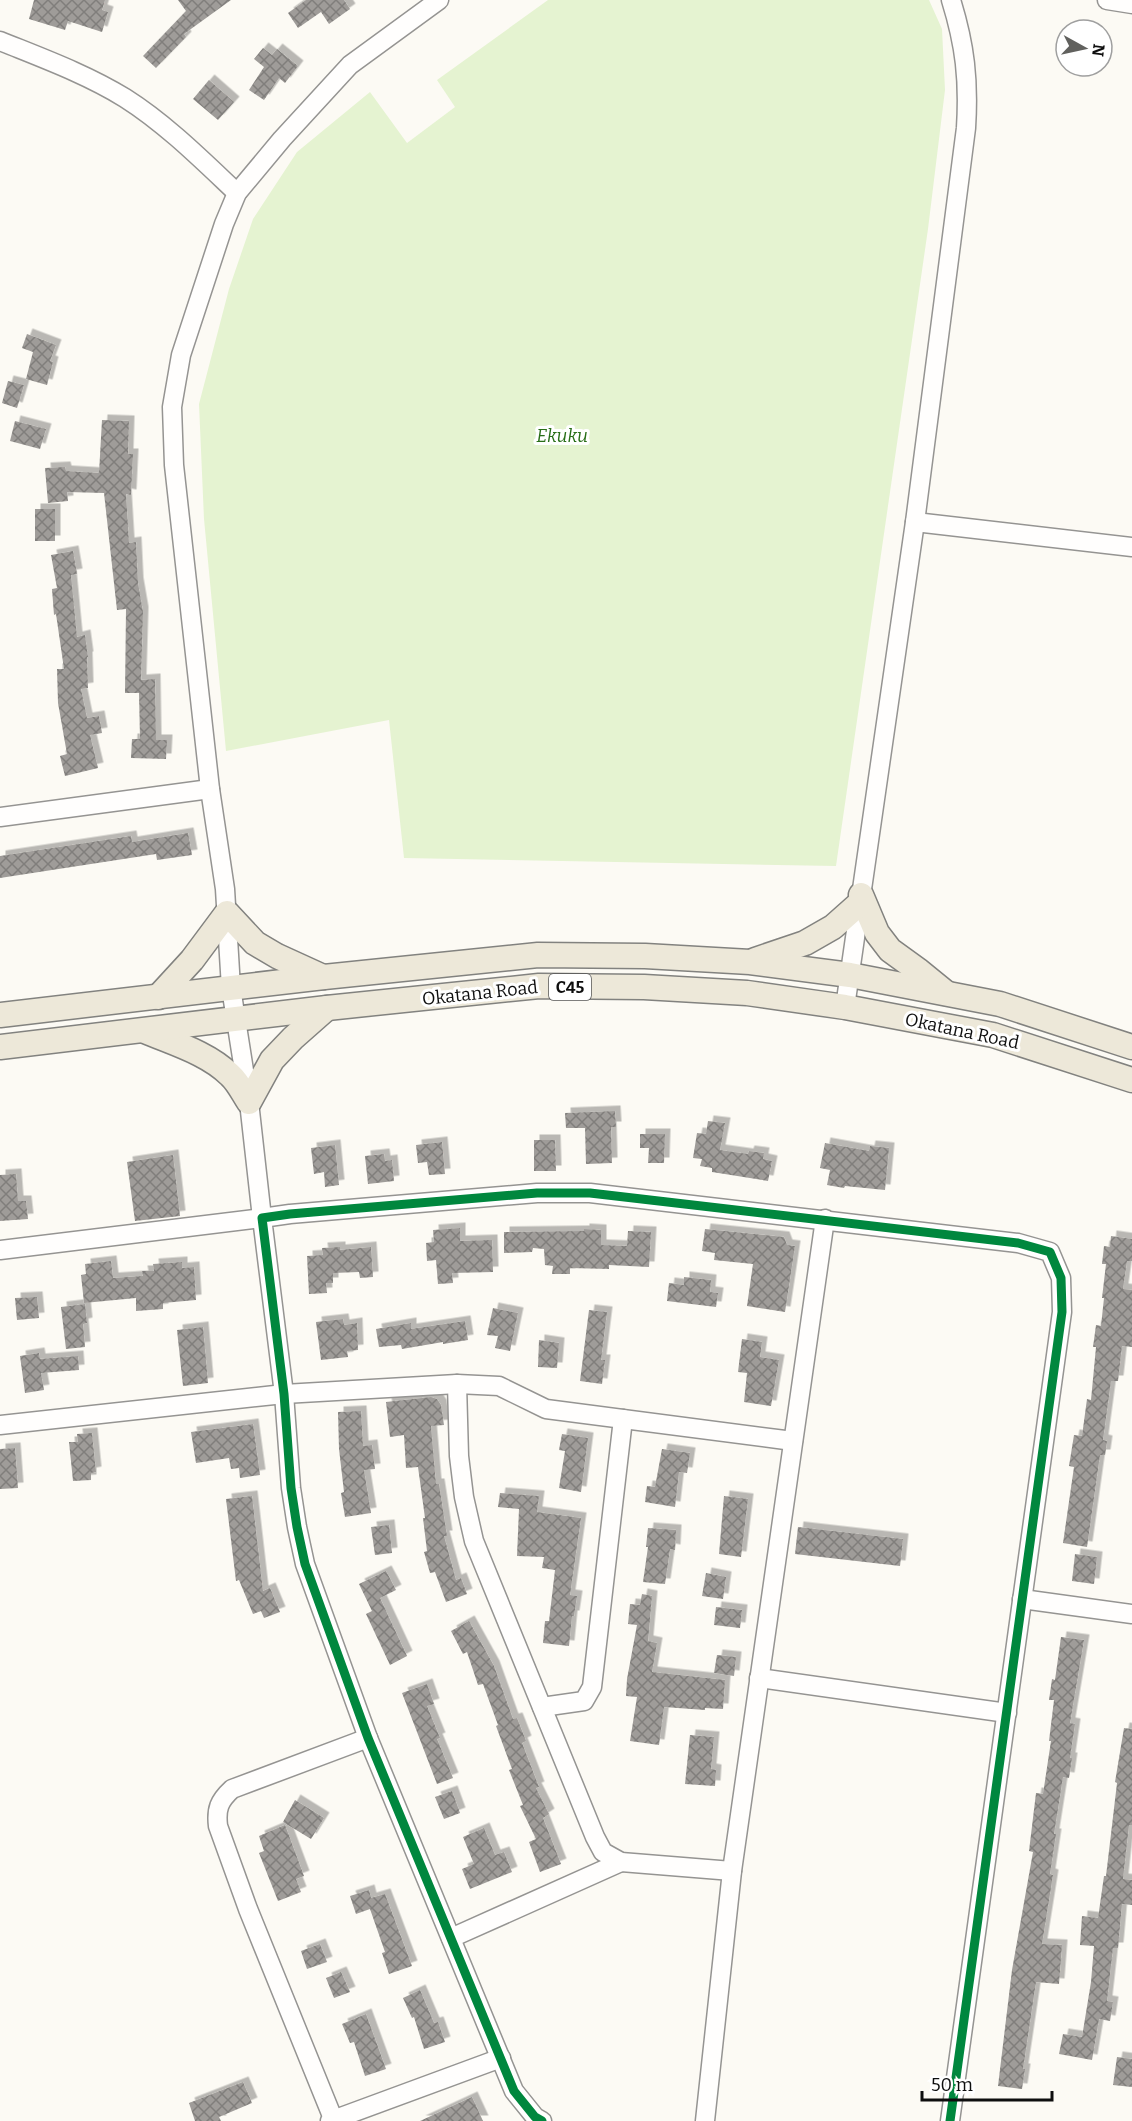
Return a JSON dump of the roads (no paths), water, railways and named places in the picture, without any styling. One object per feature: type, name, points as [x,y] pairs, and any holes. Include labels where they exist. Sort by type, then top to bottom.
[{"type":"main road","points":[[750,962],[805,943],[833,927],[861,899],[877,933],[890,950],[946,994]]},
{"type":"main road","points":[[158,997],[192,960],[227,913],[255,943],[324,977]]},
{"type":"main road","name":"Okatana Road","points":[[0,1015],[324,977],[538,955],[645,956],[750,962],[850,975],[1000,1004],[1132,1047]]},
{"type":"main road","name":"Okatana Road","points":[[0,1047],[327,1008],[539,986],[644,987],[747,993],[845,1007],[993,1035],[1132,1080]]},
{"type":"main road","points":[[143,1030],[187,1048],[219,1065],[232,1076],[249,1102],[272,1060],[327,1008]]},
{"type":"street","points":[[439,0],[350,65],[237,193],[224,224],[181,355],[172,407],[171,432],[210,789],[227,913],[231,988],[249,1102],[284,1394],[291,1488],[305,1564],[368,1738],[514,2091],[535,2117],[542,2121]]},
{"type":"street","points":[[1107,0],[1132,4]]},
{"type":"street","points":[[845,1007],[915,522],[966,128],[968,92],[966,62],[954,1]]},
{"type":"street","points":[[0,42],[82,75],[127,100],[174,135],[237,193]]},
{"type":"street","points":[[915,522],[1132,547]]},
{"type":"street","points":[[0,817],[210,789]]},
{"type":"street","points":[[0,1250],[299,1213],[529,1194],[590,1193],[1018,1243],[1050,1252],[1061,1278],[1062,1312],[1042,1470],[950,2121]]},
{"type":"street","points":[[705,2121],[732,1871],[825,1219]]},
{"type":"street","points":[[0,1425],[284,1394],[457,1384],[500,1386],[546,1408],[793,1441]]},
{"type":"street","points":[[457,1384],[459,1456],[464,1497],[474,1541],[603,1852],[621,1862],[732,1871]]},
{"type":"street","points":[[542,1707],[584,1701],[592,1687],[623,1419]]},
{"type":"street","points":[[1022,1599],[1132,1614]]},
{"type":"street","points":[[759,1677],[1006,1713]]},
{"type":"street","points":[[368,1738],[232,1789],[221,1799],[216,1811],[218,1826],[248,1909],[333,2121],[501,2058]]},
{"type":"street","points":[[451,1938],[621,1862]]},
{"type":"park label","name":"Ekuku","points":[[562,436]]}]
